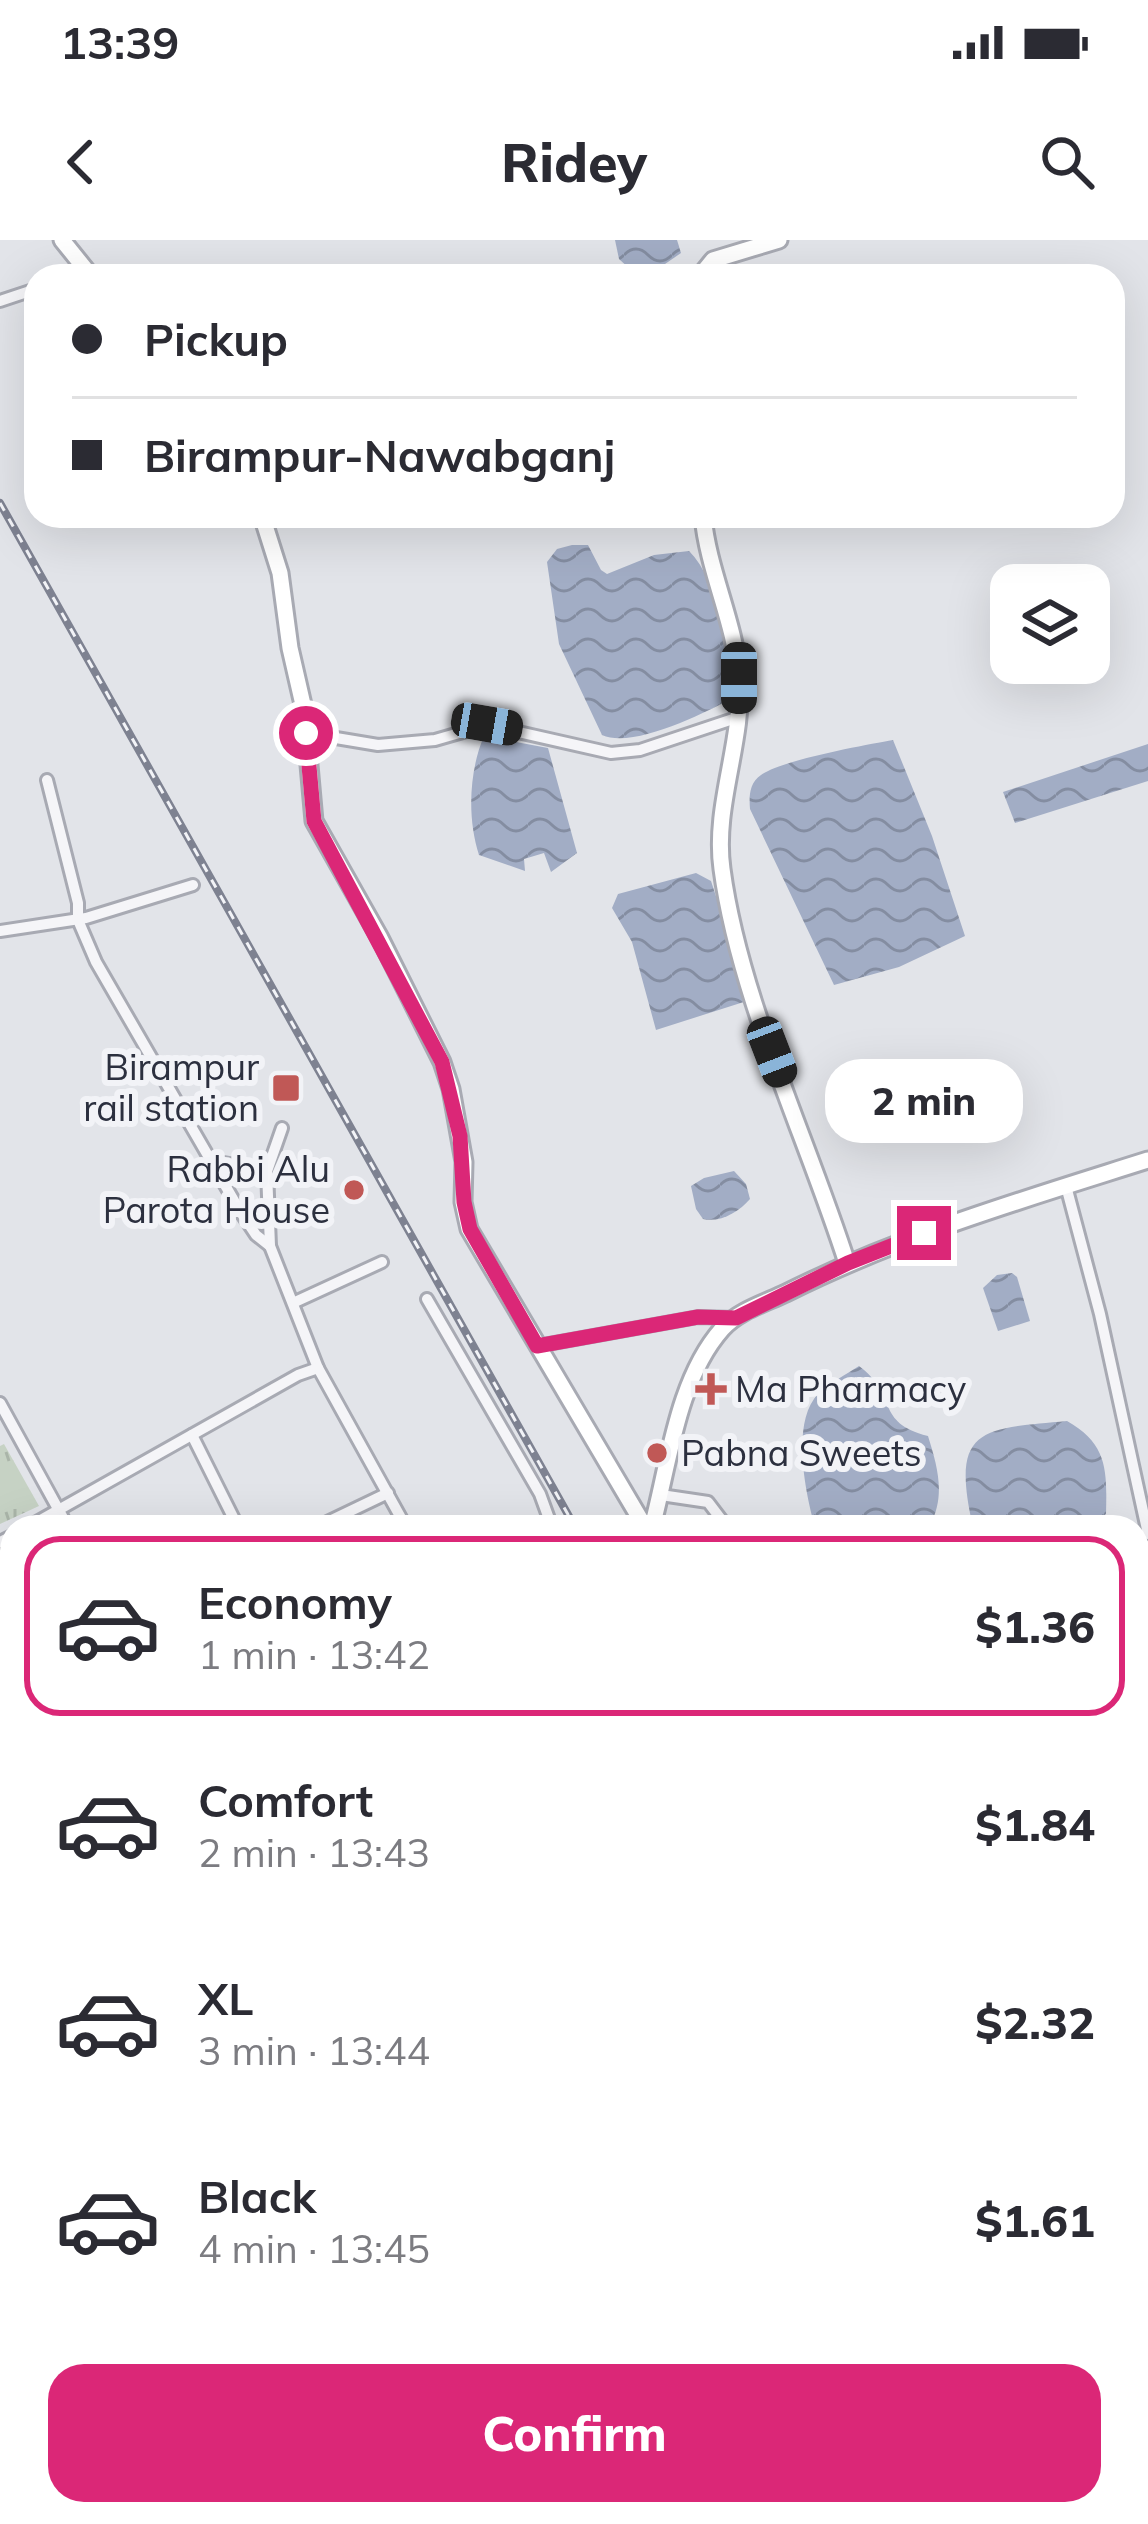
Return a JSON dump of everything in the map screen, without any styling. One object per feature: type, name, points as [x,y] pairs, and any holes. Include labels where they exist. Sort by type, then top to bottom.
[{"type":"street","points":[[710,264],[779,240]]},
{"type":"street","points":[[266,528],[280,573],[306,733],[314,821],[442,1062],[464,1162],[470,1229],[642,1515]]},
{"type":"street","points":[[705,528],[736,653],[739,717],[720,839],[722,869],[758,1014],[848,1263]]},
{"type":"street","points":[[306,733],[378,745],[435,740],[487,724],[611,753],[640,750],[739,717]]},
{"type":"street","points":[[47,780],[78,920],[124,1013],[256,1235],[270,1246]]},
{"type":"street","points":[[0,931],[78,920],[193,885]]},
{"type":"street","points":[[282,1127],[267,1171],[270,1246],[318,1368],[400,1515]]},
{"type":"street","points":[[654,1515],[682,1411],[699,1369],[723,1328],[736,1318],[848,1263],[955,1221],[1148,1160]]},
{"type":"street","points":[[213,1161],[267,1171]]},
{"type":"street","points":[[1066,1186],[1100,1314],[1144,1515]]},
{"type":"street","points":[[295,1302],[382,1262]]},
{"type":"street","points":[[427,1299],[547,1515]]},
{"type":"street","points":[[537,1346],[698,1317],[736,1318]]},
{"type":"street","points":[[50,1515],[318,1368]]},
{"type":"street","points":[[0,1403],[62,1515]]},
{"type":"street","points":[[192,1435],[232,1515]]},
{"type":"street","points":[[342,1515],[388,1493]]},
{"type":"street","points":[[661,1496],[708,1502],[718,1515]]},
{"type":"green space","points":[[4,1444],[39,1506],[20,1515],[0,1515],[0,1446]]},
{"type":"water","points":[[615,240],[677,240],[681,253],[665,264],[624,264]]},
{"type":"water","points":[[588,545],[607,574],[654,555],[689,551],[716,600],[727,642],[733,698],[649,734],[602,735],[559,644],[547,562],[557,549]]},
{"type":"water","points":[[484,736],[548,748],[577,853],[551,872],[544,853],[524,859],[525,871],[479,855],[471,795]]},
{"type":"water","points":[[893,740],[965,936],[899,967],[834,985],[750,809],[751,790],[772,769]]},
{"type":"water","points":[[1148,744],[1148,781],[1015,823],[1003,792]]},
{"type":"water","points":[[696,873],[711,881],[750,1000],[656,1030],[632,942],[612,908],[618,894]]},
{"type":"water","points":[[734,1171],[746,1184],[750,1199],[729,1215],[703,1219],[691,1186]]},
{"type":"water","points":[[1012,1273],[1030,1321],[998,1331],[983,1288],[997,1275]]},
{"type":"water","points":[[859,1366],[879,1388],[893,1416],[928,1436],[939,1493],[934,1515],[812,1515],[804,1477],[805,1422],[818,1394]]},
{"type":"water","points":[[1067,1421],[1091,1439],[1102,1460],[1106,1514],[971,1515],[966,1469],[970,1452],[979,1440],[1013,1427]]},
{"type":"railway","points":[[0,503],[568,1515]]},
{"type":"place","name":"Birampur rail station","points":[[286,1088]]},
{"type":"place","name":"Rabbi Alu Parota House","points":[[354,1190]]},
{"type":"place","name":"Ma Pharmacy","points":[[711,1389]]},
{"type":"place","name":"Pabna Sweets","points":[[657,1453]]},
{"type":"route","points":[[306,733],[314,821],[442,1062],[464,1162],[465,1216],[537,1346],[698,1317],[736,1318],[848,1263],[924,1233]]}]
